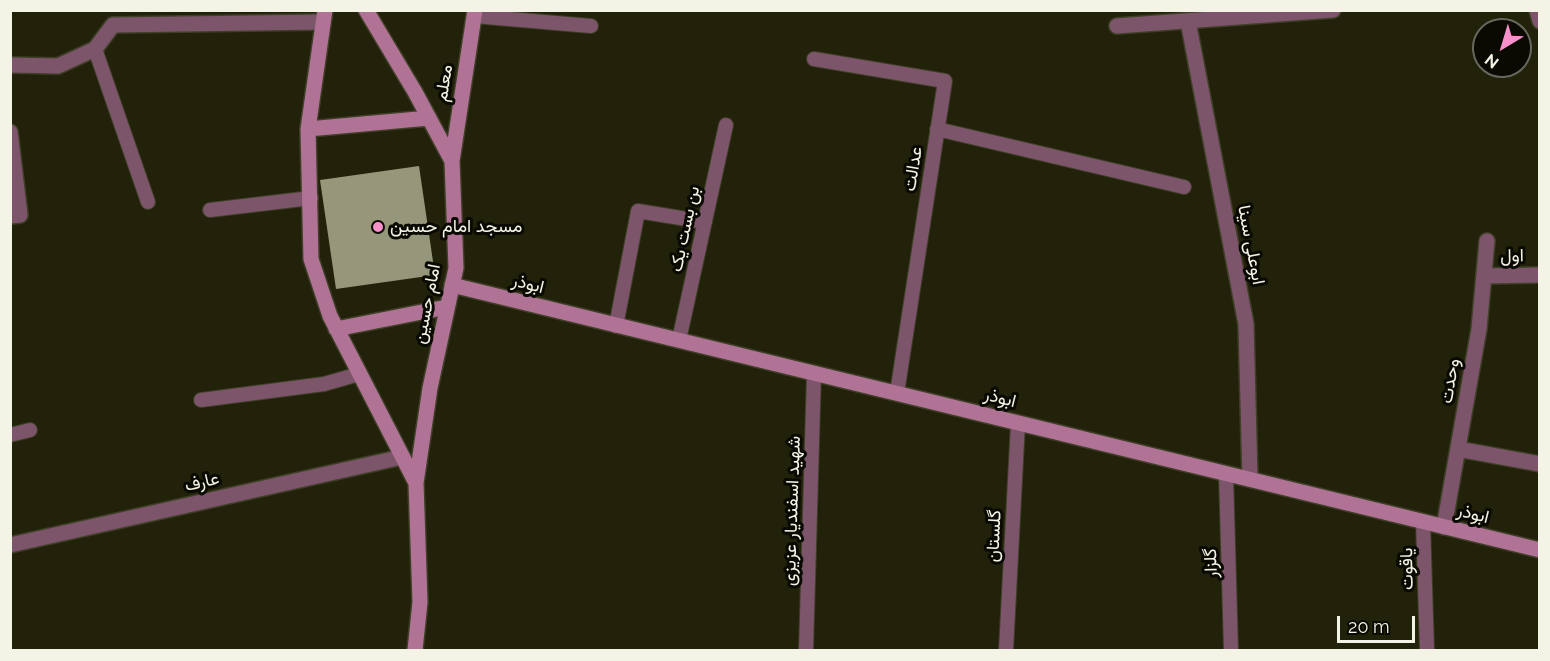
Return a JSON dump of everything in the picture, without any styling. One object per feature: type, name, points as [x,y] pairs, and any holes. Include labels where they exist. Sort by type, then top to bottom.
[{"type":"street","name":"امام حسین","points":[[366,10],[452,161],[456,268],[430,388],[416,483],[420,602],[415,651]]},
{"type":"street","points":[[1117,26],[1333,10]]},
{"type":"street","points":[[1537,10],[1539,21]]},
{"type":"street","name":"معلم","points":[[452,161],[475,13]]},
{"type":"street","name":"امام حسین","points":[[324,16],[308,129],[311,260],[336,329],[416,483]]},
{"type":"street","points":[[10,64],[58,66],[95,49],[113,26],[324,16]]},
{"type":"street","name":"ابوعلی سینا","points":[[1188,21],[1246,324],[1250,480]]},
{"type":"street","points":[[308,129],[429,118]]},
{"type":"street","points":[[10,132],[20,215],[10,216]]},
{"type":"street","name":"وحدت","points":[[1444,527],[1479,329],[1487,241]]},
{"type":"street","name":"اول","points":[[1484,276],[1539,276]]},
{"type":"street","name":"ابوذر","points":[[452,285],[1539,550]]},
{"type":"street","points":[[336,329],[447,307]]},
{"type":"street","points":[[1458,448],[1539,464]]},
{"type":"street","name":"عارف","points":[[10,545],[402,457]]},
{"type":"lane","points":[[475,13],[591,26]]},
{"type":"lane","points":[[95,49],[148,202]]},
{"type":"lane","name":"عدالت","points":[[814,59],[945,81],[897,393]]},
{"type":"lane","name":"بن بست یک","points":[[680,340],[726,125]]},
{"type":"lane","points":[[937,129],[1184,187]]},
{"type":"lane","points":[[210,210],[310,198]]},
{"type":"lane","points":[[616,326],[638,211],[705,222]]},
{"type":"lane","name":"شهید اسفندیار عزیزی","points":[[806,651],[814,373]]},
{"type":"lane","points":[[201,400],[324,384],[359,374]]},
{"type":"lane","name":"گلستان","points":[[1006,651],[1018,423]]},
{"type":"lane","points":[[10,435],[30,430]]},
{"type":"lane","name":"گلزار","points":[[1226,474],[1231,651]]},
{"type":"lane","name":"یاقوت","points":[[1423,522],[1426,651]]},
{"type":"building","name":"مسجد امام حسین","points":[[419,166],[435,275],[336,289],[320,180]]},
{"type":"place","name":"مسجد امام حسین","points":[[378,227]]}]
